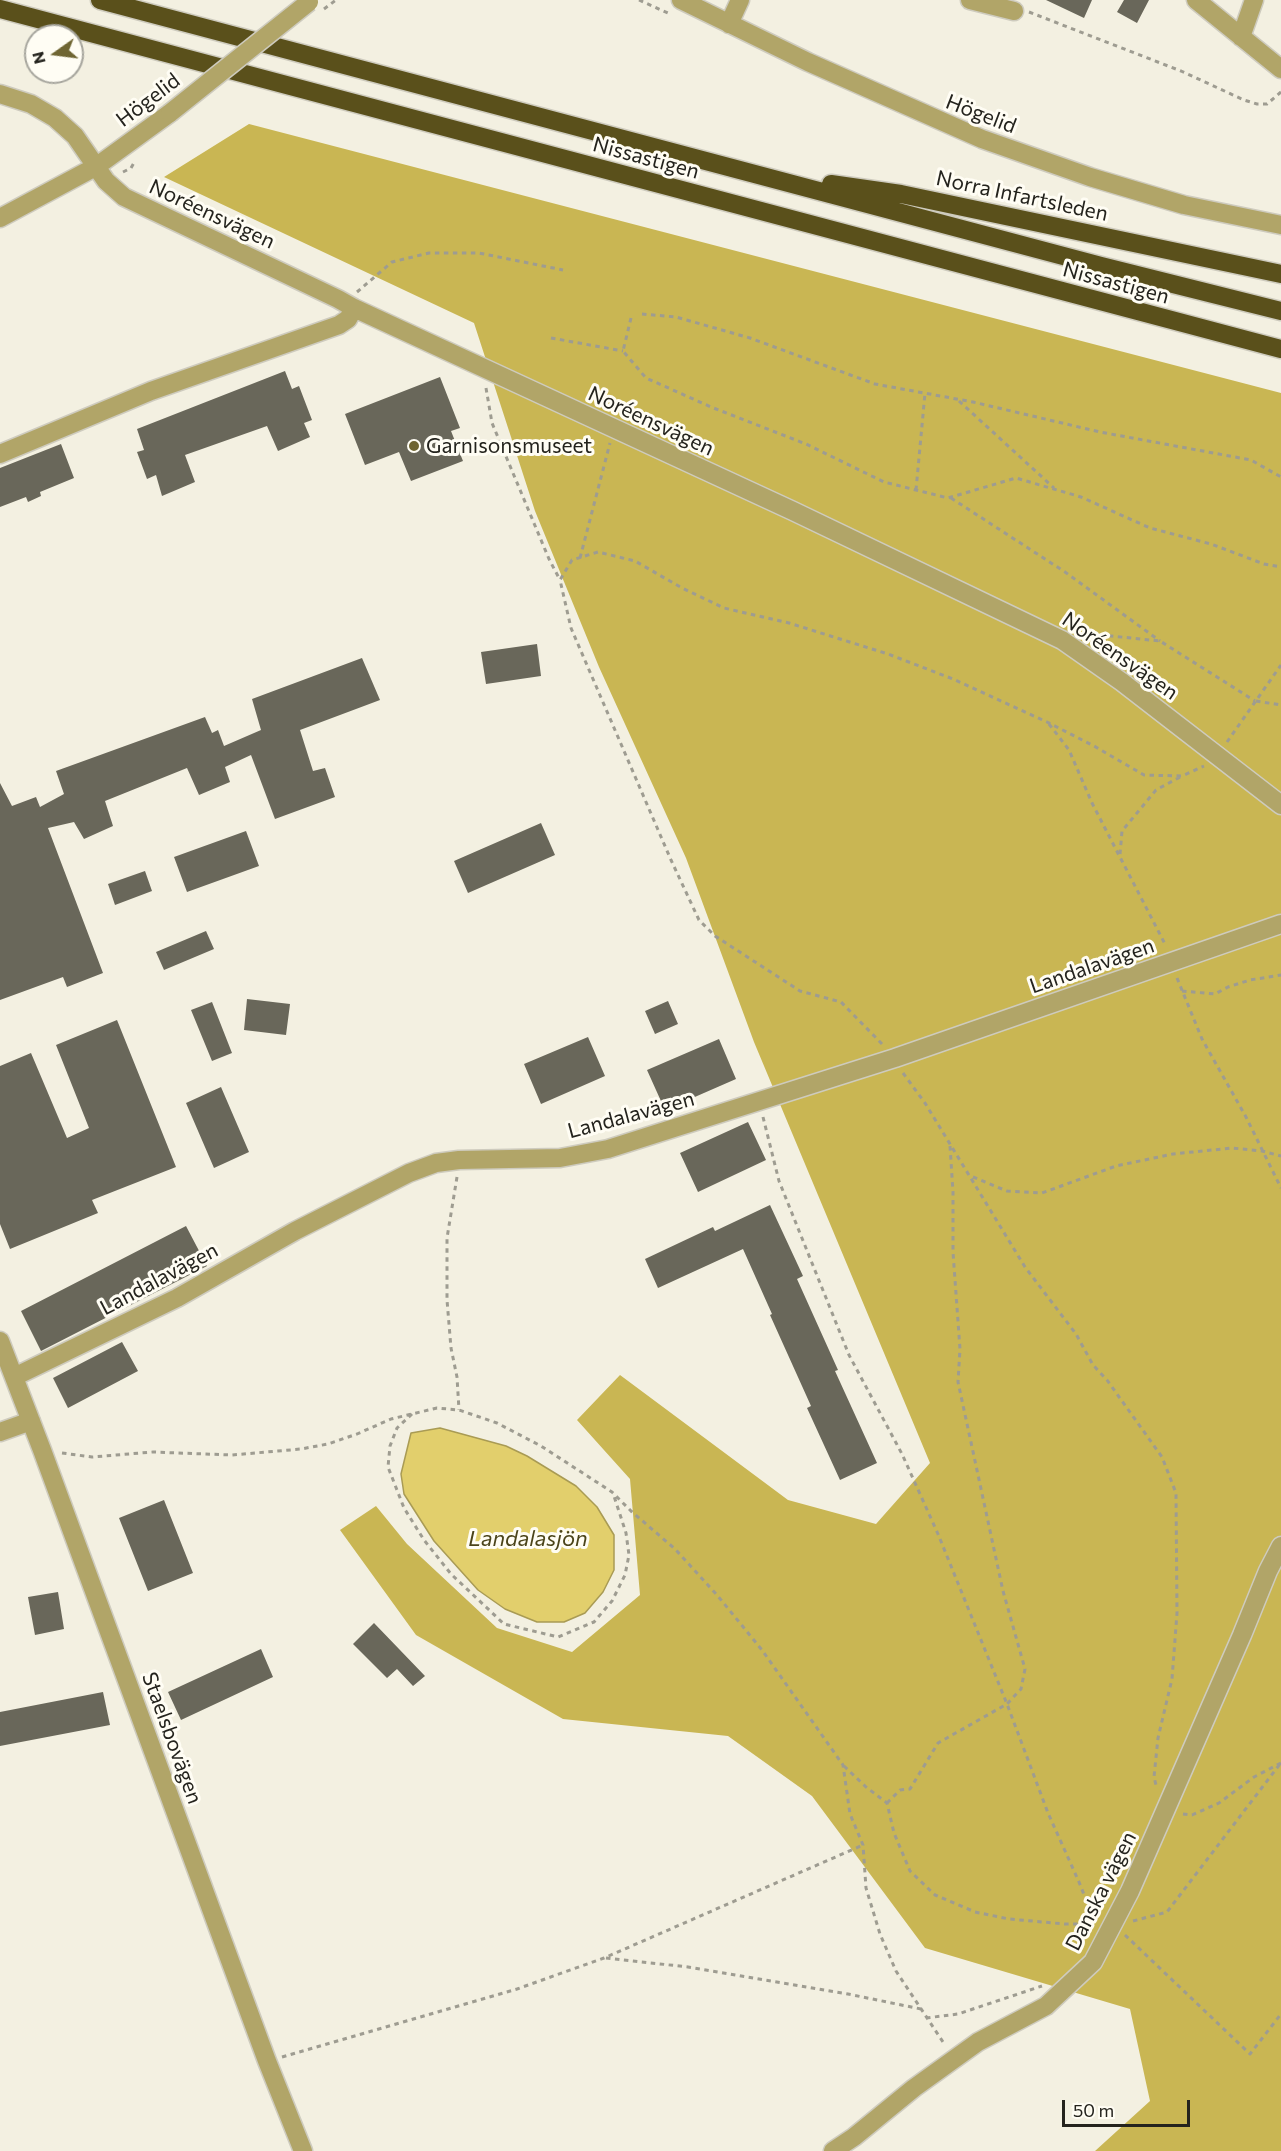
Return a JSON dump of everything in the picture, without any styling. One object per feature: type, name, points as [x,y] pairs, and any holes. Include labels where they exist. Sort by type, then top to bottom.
[{"type":"highway","name":"Nissastigen","points":[[99,0],[752,172]]},
{"type":"highway","name":"Nissastigen","points":[[0,9],[1281,349]]},
{"type":"highway","name":"Norra Infartsleden","points":[[752,172],[901,194],[1281,274]]},
{"type":"highway","points":[[752,172],[1101,266],[1281,310]]},
{"type":"street","name":"Högelid","points":[[681,0],[930,118],[982,139],[1090,177],[1184,205],[1281,225]]},
{"type":"street","points":[[729,24],[740,0]]},
{"type":"street","points":[[970,0],[1014,11]]},
{"type":"street","points":[[1196,0],[1281,69]]},
{"type":"street","points":[[1241,37],[1254,0]]},
{"type":"street","name":"Högelid","points":[[0,218],[97,166],[170,113],[311,1]]},
{"type":"street","name":"Noréensvägen","points":[[0,94],[31,104],[55,118],[75,136],[106,181],[124,197],[482,369],[793,511],[1062,640],[1122,682],[1281,805]]},
{"type":"street","points":[[0,454],[151,391],[339,325],[348,319],[349,305]]},
{"type":"street","name":"Landalavägen","points":[[14,1377],[177,1298],[295,1231],[409,1173],[436,1163],[459,1160],[560,1158],[608,1149],[895,1058],[1281,924]]},
{"type":"street","name":"Staelsbovägen","points":[[0,1341],[32,1421],[267,2061],[303,2151]]},
{"type":"street","points":[[0,1432],[32,1421]]},
{"type":"street","name":"Danska vägen","points":[[832,2151],[978,2042],[1046,2006],[1093,1962],[1130,1891],[1268,1571],[1281,1546]]},
{"type":"path","points":[[1014,11],[1043,17],[1181,71],[1250,102],[1267,104],[1281,92]]},
{"type":"path","points":[[349,305],[392,262],[429,254],[479,253],[564,270]]},
{"type":"path","points":[[642,314],[676,317],[750,338],[875,384],[958,399],[1100,432],[1251,460],[1281,477]]},
{"type":"path","points":[[622,351],[631,318]]},
{"type":"path","points":[[551,338],[622,351],[646,378],[711,407],[806,444],[884,482],[950,498],[1065,572],[1160,641],[1256,701],[1281,705]]},
{"type":"path","points":[[482,369],[492,423],[560,580],[571,628],[699,920],[722,941],[800,991],[841,1002],[895,1058],[1026,1266],[1076,1334],[1092,1365],[1107,1380],[1162,1456],[1176,1492],[1177,1613],[1172,1679],[1158,1738],[1154,1777],[1156,1786]]},
{"type":"path","points":[[916,490],[925,393]]},
{"type":"path","points":[[958,399],[1056,489]]},
{"type":"path","points":[[580,558],[613,429]]},
{"type":"path","points":[[950,498],[1016,478],[1082,497],[1150,528],[1211,544],[1264,564],[1281,567]]},
{"type":"path","points":[[560,580],[572,560],[597,552],[636,561],[682,588],[724,608],[789,623],[858,643],[953,679],[1047,722],[1144,775],[1182,776]]},
{"type":"path","points":[[1072,632],[1160,641]]},
{"type":"path","points":[[1120,854],[1122,831],[1156,790],[1206,765],[1218,755],[1281,665]]},
{"type":"path","points":[[1047,722],[1069,750],[1092,803],[1167,946],[1171,963],[1202,1039],[1281,1188]]},
{"type":"path","points":[[1182,991],[1215,994],[1250,980],[1281,975]]},
{"type":"path","points":[[42,1450],[92,1457],[153,1452],[232,1455],[301,1449],[328,1444],[391,1419],[437,1408],[459,1410],[497,1423],[541,1446],[612,1492],[675,1549],[717,1595],[762,1650],[843,1765],[887,1803],[894,1833],[910,1871],[935,1895],[975,1912],[1009,1919],[1095,1924],[1048,1813],[1007,1704],[938,1534],[902,1454],[849,1355],[779,1181],[759,1101]]},
{"type":"path","points":[[887,1803],[900,1790],[910,1789],[938,1743],[1007,1704],[1022,1689],[1025,1670],[991,1537],[958,1383],[960,1349],[953,1252],[950,1144]]},
{"type":"path","points":[[971,1177],[1007,1191],[1042,1193],[1116,1166],[1173,1154],[1232,1148],[1262,1151],[1281,1156]]},
{"type":"path","points":[[459,1160],[447,1238],[447,1300],[459,1410]]},
{"type":"path","points":[[413,1413],[397,1428],[390,1446],[388,1467],[404,1508],[424,1540],[451,1574],[504,1624],[558,1637],[594,1622],[612,1601],[625,1575],[629,1555],[626,1533],[612,1492]]},
{"type":"path","points":[[1164,1814],[1192,1815],[1219,1803],[1254,1777],[1281,1763]]},
{"type":"path","points":[[1131,1921],[1167,1912],[1281,1763]]},
{"type":"path","points":[[843,1765],[850,1814],[863,1845],[866,1888],[880,1934],[896,1971],[954,2059]]},
{"type":"path","points":[[267,2061],[517,1989],[604,1958],[863,1845]]},
{"type":"path","points":[[1125,1935],[1250,2054],[1281,2014]]},
{"type":"path","points":[[604,1958],[688,1967],[921,2009]]},
{"type":"path","points":[[926,2018],[958,2014],[1045,1985]]},
{"type":"shaded area","points":[[249,124],[1281,393],[1281,2151],[1095,2151],[1150,2101],[1130,2009],[925,1948],[812,1796],[728,1736],[563,1719],[416,1635],[340,1530],[376,1506],[407,1544],[497,1628],[572,1652],[640,1595],[630,1479],[577,1420],[620,1375],[788,1500],[876,1524],[930,1463],[754,1042],[686,858],[599,667],[535,511],[474,323],[164,177]]},
{"type":"water","name":"Landalasjön","points":[[440,1428],[506,1446],[527,1456],[576,1486],[597,1507],[614,1535],[614,1570],[603,1592],[585,1613],[564,1622],[537,1622],[505,1609],[478,1590],[434,1541],[404,1494],[401,1474],[411,1433]]},
{"type":"building","points":[[1046,0],[1092,0],[1084,18]]},
{"type":"building","points":[[1124,0],[1149,0],[1137,23],[1117,12]]},
{"type":"building","points":[[285,371],[292,389],[299,386],[312,420],[304,423],[310,437],[278,451],[267,426],[185,455],[195,482],[162,496],[156,475],[147,479],[137,452],[144,450],[137,429]]},
{"type":"building","points":[[440,377],[460,428],[451,431],[463,461],[411,481],[399,452],[365,465],[345,414]]},
{"type":"building","points":[[61,444],[74,478],[40,492],[41,496],[28,502],[26,497],[0,507],[0,468]]},
{"type":"building","points":[[537,644],[541,676],[486,684],[481,652]]},
{"type":"building","points":[[362,658],[380,700],[300,730],[313,771],[325,768],[335,797],[275,819],[251,755],[225,767],[230,782],[199,795],[187,768],[105,801],[113,826],[84,839],[74,822],[48,828],[103,973],[67,987],[63,977],[0,1000],[0,783],[12,806],[36,797],[40,807],[64,794],[56,771],[205,717],[212,733],[218,730],[224,746],[261,730],[252,699]]},
{"type":"building","points":[[541,823],[555,855],[468,893],[454,861]]},
{"type":"building","points":[[246,831],[259,866],[187,892],[174,857]]},
{"type":"building","points":[[145,871],[152,891],[115,905],[108,884]]},
{"type":"building","points":[[206,931],[214,949],[164,970],[156,952]]},
{"type":"building","points":[[247,999],[290,1004],[286,1035],[244,1030]]},
{"type":"building","points":[[668,1001],[678,1024],[655,1034],[645,1011]]},
{"type":"building","points":[[212,1002],[232,1053],[212,1061],[191,1010]]},
{"type":"building","points":[[117,1020],[176,1167],[92,1200],[98,1213],[10,1249],[0,1224],[0,1066],[31,1053],[67,1138],[89,1128],[56,1045]]},
{"type":"building","points":[[588,1037],[605,1076],[541,1104],[524,1064]]},
{"type":"building","points":[[719,1039],[736,1079],[665,1110],[647,1070]]},
{"type":"building","points":[[221,1087],[249,1152],[214,1168],[186,1103]]},
{"type":"building","points":[[748,1122],[766,1160],[698,1192],[680,1153]]},
{"type":"building","points":[[770,1205],[803,1276],[797,1279],[838,1370],[835,1371],[877,1463],[840,1480],[807,1408],[811,1406],[743,1249],[658,1288],[645,1259],[713,1227],[715,1231]]},
{"type":"building","points":[[186,1226],[207,1266],[41,1351],[21,1311]]},
{"type":"building","points":[[122,1342],[138,1371],[68,1408],[53,1378]]},
{"type":"building","points":[[164,1500],[193,1573],[148,1591],[119,1518]]},
{"type":"building","points":[[58,1592],[64,1629],[35,1635],[28,1597]]},
{"type":"building","points":[[374,1623],[425,1676],[413,1686],[397,1669],[387,1678],[353,1644]]},
{"type":"building","points":[[261,1649],[273,1677],[181,1720],[168,1692]]},
{"type":"building","points":[[103,1692],[110,1725],[0,1746],[0,1712]]},
{"type":"place","name":"Garnisonsmuseet","points":[[414,446]]}]
